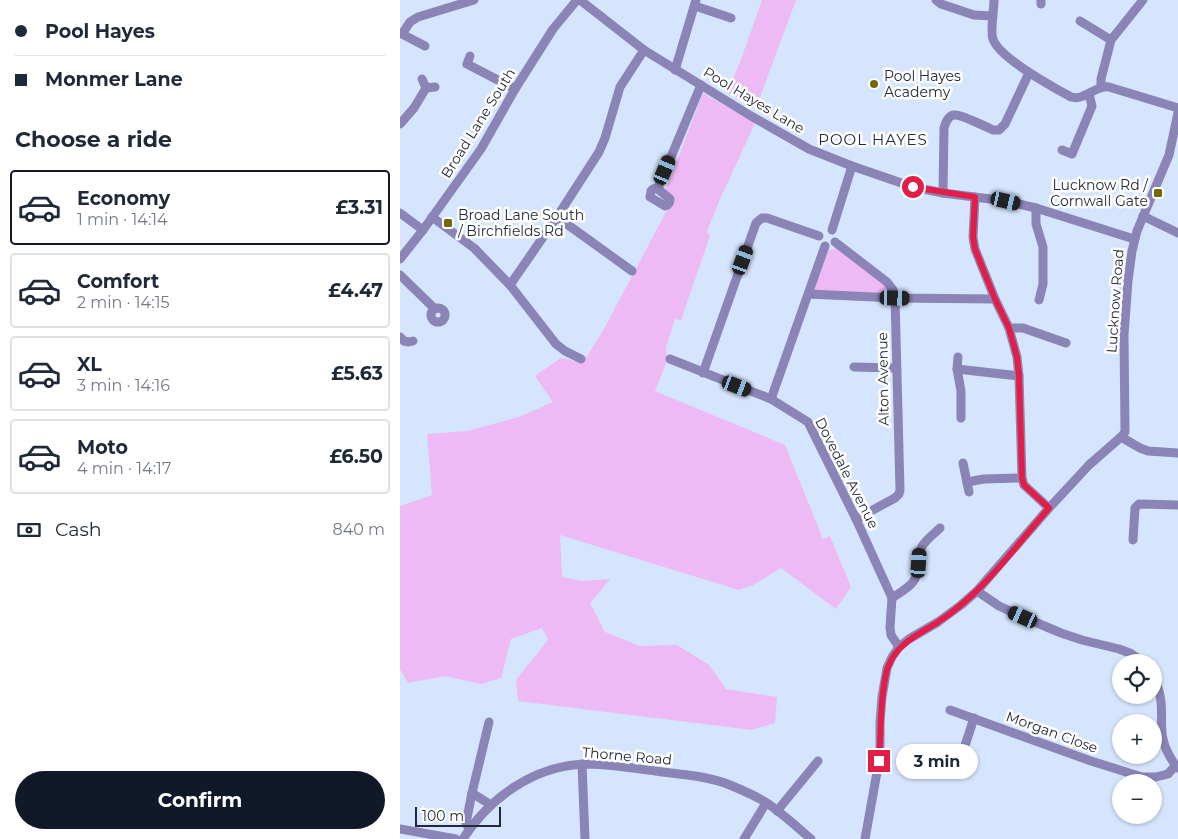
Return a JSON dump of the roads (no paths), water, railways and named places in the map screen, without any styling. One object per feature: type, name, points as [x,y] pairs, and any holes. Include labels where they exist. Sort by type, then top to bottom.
[{"type":"street","points":[[425,46],[401,33],[410,22],[418,16],[474,0]]},
{"type":"street","name":"Pool Hayes Lane","points":[[578,0],[644,50],[675,70],[809,149],[913,187],[1006,201],[1036,208],[1134,239]]},
{"type":"street","name":"Broad Lane South","points":[[400,259],[481,149],[515,89],[553,29],[578,0]]},
{"type":"street","points":[[936,0],[941,4],[974,15],[993,16]]},
{"type":"street","points":[[994,0],[992,38],[999,49],[1029,73],[1075,98],[1089,94],[1101,87],[1109,87],[1178,108]]},
{"type":"street","points":[[675,70],[695,2],[731,18]]},
{"type":"street","points":[[1101,87],[1101,79],[1110,40],[1138,2]]},
{"type":"street","points":[[1080,21],[1110,40]]},
{"type":"street","points":[[510,285],[599,152],[620,87],[644,50]]},
{"type":"street","points":[[470,56],[467,64],[515,89]]},
{"type":"street","points":[[943,193],[944,128],[946,121],[950,116],[957,114],[993,130],[999,130],[1005,124],[1029,73]]},
{"type":"street","points":[[400,124],[430,88],[422,79]]},
{"type":"street","points":[[658,188],[701,85]]},
{"type":"street","points":[[1062,150],[1072,154],[1092,106],[1089,94]]},
{"type":"street","name":"Lucknow Road","points":[[1121,437],[1125,432],[1126,424],[1124,335],[1128,281],[1134,239],[1176,137],[1178,113]]},
{"type":"street","points":[[832,230],[852,166]]},
{"type":"street","points":[[975,197],[973,237],[975,249],[1009,328],[1017,357],[1022,478],[1024,485],[1049,508]]},
{"type":"street","points":[[1036,208],[1036,224],[1042,247],[1043,284],[1039,300]]},
{"type":"street","points":[[400,214],[423,230]]},
{"type":"street","points":[[1143,216],[1178,233]]},
{"type":"street","points":[[432,217],[474,248],[510,285],[556,344],[564,351],[581,359]]},
{"type":"street","points":[[557,217],[632,271]]},
{"type":"street","points":[[703,373],[756,223],[762,218],[767,218],[819,236]]},
{"type":"street","points":[[826,229],[832,230],[836,238],[835,242],[830,246],[825,246],[821,243],[819,236],[826,229]]},
{"type":"street","points":[[835,242],[888,282],[895,298]]},
{"type":"street","points":[[771,399],[825,246]]},
{"type":"street","points":[[400,276],[435,309]]},
{"type":"street","points":[[809,294],[895,298],[995,299]]},
{"type":"street","name":"Alton Avenue","points":[[856,519],[895,498],[900,490],[895,298]]},
{"type":"street","points":[[1009,328],[1023,328],[1066,343]]},
{"type":"street","points":[[400,337],[404,341],[409,342],[413,340]]},
{"type":"street","points":[[958,357],[961,418]]},
{"type":"street","name":"Dovedale Avenue","points":[[670,359],[771,399],[808,422],[856,519],[892,598],[891,635],[900,647]]},
{"type":"street","points":[[854,367],[896,368]]},
{"type":"street","points":[[958,369],[1019,376]]},
{"type":"street","points":[[865,839],[879,761],[882,697],[887,668],[892,657],[900,647],[909,639],[938,622],[977,591],[1089,465],[1121,437],[1148,451],[1178,453]]},
{"type":"street","points":[[963,463],[969,492]]},
{"type":"street","points":[[967,482],[984,478],[1022,478]]},
{"type":"street","points":[[1133,540],[1135,508],[1138,504],[1178,505]]},
{"type":"street","points":[[892,598],[911,585],[918,574],[921,547],[940,528]]},
{"type":"street","points":[[977,591],[999,606],[1061,633],[1132,654]]},
{"type":"street","points":[[1161,704],[1162,736],[1167,751],[1177,767]]},
{"type":"street","name":"Morgan Close","points":[[950,710],[1085,759],[1142,777],[1156,777],[1168,774],[1177,767]]},
{"type":"street","points":[[958,767],[974,718]]},
{"type":"street","points":[[469,829],[466,823],[489,722]]},
{"type":"street","points":[[777,811],[818,761]]},
{"type":"street","points":[[582,764],[585,839]]},
{"type":"street","name":"Thorne Road","points":[[463,839],[469,829],[491,806],[536,774],[582,764],[698,777],[729,784],[766,803],[811,839]]},
{"type":"street","points":[[472,793],[491,806]]},
{"type":"street","points":[[744,839],[766,803]]},
{"type":"street","points":[[400,829],[456,839]]},
{"type":"place","name":"Pool Hayes Academy","points":[[874,84]]},
{"type":"place","name":"Lucknow Rd / Cornwall Gate","points":[[1158,193]]},
{"type":"place","name":"Broad Lane South / Birchfields Rd","points":[[448,223]]},
{"type":"district","name":"POOL HAYES","points":[[873,140]]}]
